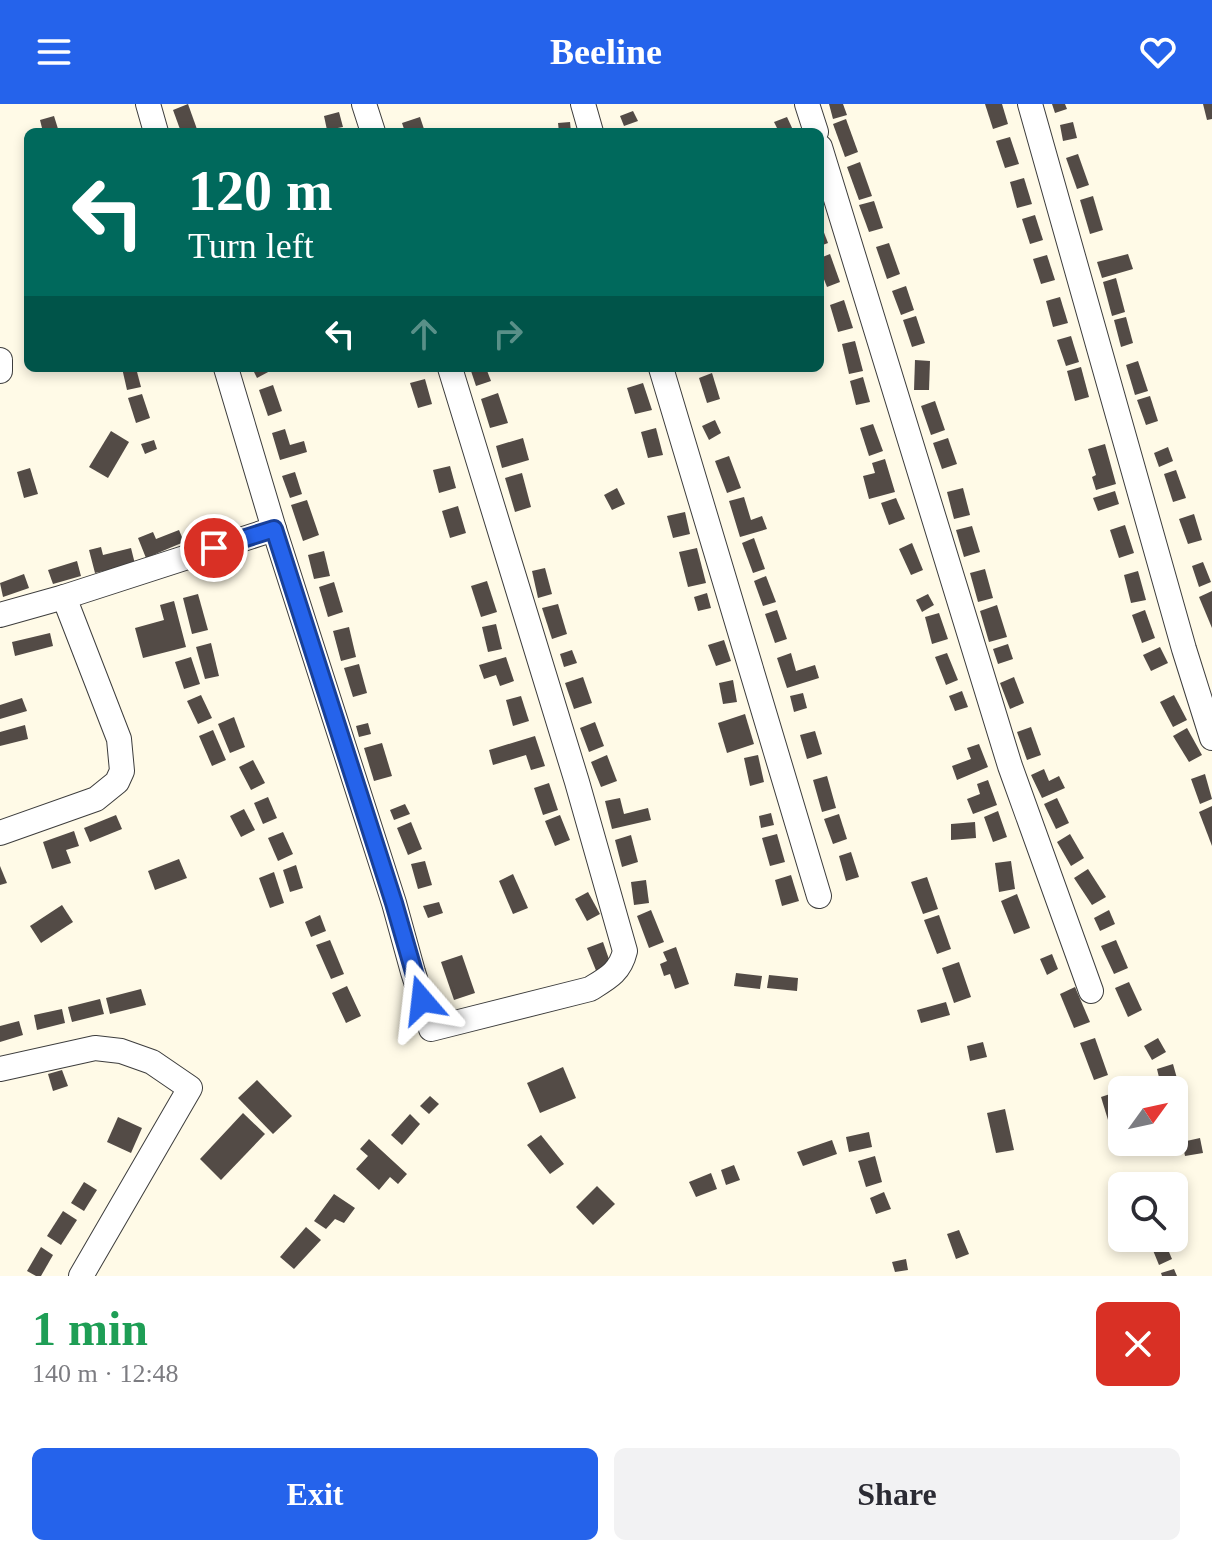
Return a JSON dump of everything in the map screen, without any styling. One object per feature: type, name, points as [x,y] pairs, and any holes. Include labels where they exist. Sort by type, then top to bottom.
[{"type":"street","points":[[148,104],[155,128]]},
{"type":"street","points":[[364,104],[372,128]]},
{"type":"street","points":[[583,104],[590,128]]},
{"type":"street","points":[[807,104],[815,128]]},
{"type":"street","points":[[1030,104],[1212,738]]},
{"type":"street","points":[[824,160],[1010,766],[1091,991]]},
{"type":"street","points":[[0,360],[0,371]]},
{"type":"street","points":[[227,372],[431,1029],[590,989],[623,963],[625,951],[451,372]]},
{"type":"street","points":[[662,372],[819,896]]},
{"type":"street","points":[[0,615],[274,529]]},
{"type":"street","points":[[0,833],[96,799],[117,782],[122,771],[119,739],[64,597]]},
{"type":"street","points":[[0,1069],[95,1048],[121,1051],[152,1062],[190,1088],[81,1276]]},
{"type":"building","points":[[188,104],[197,128],[180,128],[173,110]]},
{"type":"building","points":[[829,104],[843,104],[847,115],[833,119]]},
{"type":"building","points":[[985,104],[1002,104],[1008,124],[993,129]]},
{"type":"building","points":[[1052,104],[1065,104],[1067,109],[1055,113]]},
{"type":"building","points":[[1203,104],[1212,104],[1212,119],[1207,120]]},
{"type":"building","points":[[633,111],[638,121],[624,126],[620,116]]},
{"type":"building","points":[[339,112],[343,127],[327,128],[324,116]]},
{"type":"building","points":[[54,116],[58,128],[42,128],[40,120]]},
{"type":"building","points":[[420,117],[424,128],[404,128],[402,123]]},
{"type":"building","points":[[787,117],[792,128],[777,128],[774,122]]},
{"type":"building","points":[[846,119],[858,152],[845,157],[833,124]]},
{"type":"building","points":[[570,122],[571,128],[559,128],[558,123]]},
{"type":"building","points":[[1073,122],[1077,138],[1063,141],[1060,125]]},
{"type":"building","points":[[1010,137],[1019,164],[1005,168],[996,141]]},
{"type":"building","points":[[1078,154],[1089,185],[1077,189],[1066,158]]},
{"type":"building","points":[[860,162],[872,196],[859,200],[847,167]]},
{"type":"building","points":[[1024,178],[1032,204],[1017,208],[1010,182]]},
{"type":"building","points":[[1093,196],[1103,230],[1090,234],[1080,200]]},
{"type":"building","points":[[874,201],[883,228],[869,232],[859,205]]},
{"type":"building","points":[[1035,215],[1043,240],[1030,244],[1022,219]]},
{"type":"building","points":[[889,243],[900,274],[887,279],[876,247]]},
{"type":"building","points":[[830,254],[840,282],[827,287],[824,279],[824,256]]},
{"type":"building","points":[[1128,254],[1133,269],[1102,278],[1097,262]]},
{"type":"building","points":[[1047,255],[1055,280],[1041,284],[1033,259]]},
{"type":"building","points":[[1116,278],[1125,312],[1112,316],[1103,282]]},
{"type":"building","points":[[906,286],[914,310],[901,315],[892,291]]},
{"type":"building","points":[[1060,297],[1068,323],[1053,327],[1046,301]]},
{"type":"building","points":[[844,300],[853,328],[838,332],[830,305]]},
{"type":"building","points":[[916,316],[925,343],[912,347],[903,320]]},
{"type":"building","points":[[1126,317],[1133,343],[1121,347],[1114,320]]},
{"type":"building","points":[[1071,336],[1079,362],[1066,366],[1057,340]]},
{"type":"building","points":[[855,341],[863,371],[849,374],[842,344]]},
{"type":"building","points":[[915,360],[930,361],[929,390],[914,390]]},
{"type":"building","points":[[1138,361],[1148,391],[1135,395],[1126,365]]},
{"type":"building","points":[[1081,367],[1089,397],[1075,401],[1067,371]]},
{"type":"building","points":[[123,372],[137,372],[141,387],[127,390]]},
{"type":"building","points":[[254,372],[268,372],[257,378]]},
{"type":"building","points":[[471,372],[488,372],[491,381],[476,386]]},
{"type":"building","points":[[712,373],[720,399],[707,403],[699,378]]},
{"type":"building","points":[[863,377],[870,402],[856,405],[850,381]]},
{"type":"building","points":[[425,379],[432,404],[418,408],[410,383]]},
{"type":"building","points":[[643,383],[652,410],[635,414],[627,388]]},
{"type":"building","points":[[273,385],[282,411],[268,416],[259,390]]},
{"type":"building","points":[[498,393],[508,423],[490,428],[481,399]]},
{"type":"building","points":[[142,394],[150,418],[136,423],[128,398]]},
{"type":"building","points":[[1150,396],[1158,421],[1146,425],[1137,400]]},
{"type":"building","points":[[935,401],[945,430],[931,435],[921,406]]},
{"type":"building","points":[[715,420],[721,433],[709,440],[702,426]]},
{"type":"building","points":[[873,424],[883,451],[869,456],[860,428]]},
{"type":"building","points":[[656,428],[663,455],[648,458],[641,432]]},
{"type":"building","points":[[285,429],[290,445],[304,441],[307,452],[280,460],[272,433]]},
{"type":"building","points":[[111,431],[129,442],[108,478],[89,467]]},
{"type":"building","points":[[523,438],[529,460],[502,468],[496,446]]},
{"type":"building","points":[[948,438],[957,464],[942,469],[933,443]]},
{"type":"building","points":[[154,440],[157,449],[145,454],[141,444]]},
{"type":"building","points":[[1105,444],[1116,484],[1096,490],[1092,477],[1096,475],[1088,449]]},
{"type":"building","points":[[1168,447],[1173,461],[1159,467],[1154,453]]},
{"type":"building","points":[[729,456],[741,488],[727,493],[715,461]]},
{"type":"building","points":[[885,459],[895,492],[869,499],[863,476],[875,473],[872,463]]},
{"type":"building","points":[[450,466],[456,488],[439,493],[433,470]]},
{"type":"building","points":[[30,468],[38,494],[24,498],[17,472]]},
{"type":"building","points":[[1176,470],[1186,498],[1173,502],[1164,474]]},
{"type":"building","points":[[295,472],[302,494],[290,498],[282,476]]},
{"type":"building","points":[[522,473],[531,507],[515,512],[505,478]]},
{"type":"building","points":[[617,488],[625,504],[612,510],[604,495]]},
{"type":"building","points":[[963,488],[970,515],[954,519],[947,492]]},
{"type":"building","points":[[1115,491],[1119,504],[1098,511],[1093,498]]},
{"type":"building","points":[[744,497],[751,520],[762,516],[767,529],[740,537],[729,501]]},
{"type":"building","points":[[896,498],[905,519],[889,525],[881,503]]},
{"type":"building","points":[[307,500],[319,535],[303,541],[291,505]]},
{"type":"building","points":[[458,506],[466,533],[450,538],[442,511]]},
{"type":"building","points":[[685,512],[690,534],[673,538],[667,516]]},
{"type":"building","points":[[1194,514],[1202,540],[1188,544],[1179,519]]},
{"type":"building","points":[[220,517],[224,531],[199,539],[194,525]]},
{"type":"building","points":[[1125,525],[1134,553],[1119,558],[1110,530]]},
{"type":"building","points":[[972,526],[980,552],[964,557],[956,530]]},
{"type":"building","points":[[179,530],[184,542],[146,558],[138,538],[153,532],[156,539]]},
{"type":"building","points":[[754,538],[765,569],[753,573],[742,543]]},
{"type":"building","points":[[912,543],[923,570],[911,575],[899,549]]},
{"type":"building","points":[[101,547],[103,555],[131,548],[135,564],[95,573],[89,550]]},
{"type":"building","points":[[697,548],[706,583],[688,587],[679,552]]},
{"type":"building","points":[[324,551],[330,576],[314,579],[308,555]]},
{"type":"building","points":[[77,561],[81,576],[53,584],[48,570]]},
{"type":"building","points":[[1203,562],[1211,582],[1199,587],[1192,566]]},
{"type":"building","points":[[545,568],[552,594],[538,598],[532,571]]},
{"type":"building","points":[[985,569],[993,598],[978,602],[970,573]]},
{"type":"building","points":[[1138,571],[1146,600],[1131,603],[1124,575]]},
{"type":"building","points":[[24,574],[29,588],[3,597],[0,583]]},
{"type":"building","points":[[766,576],[776,602],[763,606],[754,581]]},
{"type":"building","points":[[487,581],[497,612],[481,617],[471,586]]},
{"type":"building","points":[[334,582],[343,612],[328,617],[319,587]]},
{"type":"building","points":[[1212,591],[1212,628],[1199,597]]},
{"type":"building","points":[[707,593],[711,608],[698,611],[694,597]]},
{"type":"building","points":[[198,594],[208,630],[192,634],[183,598]]},
{"type":"building","points":[[928,594],[934,605],[922,612],[916,600]]},
{"type":"building","points":[[174,601],[186,647],[143,658],[135,628],[164,620],[160,605]]},
{"type":"building","points":[[558,604],[567,634],[552,639],[542,608]]},
{"type":"building","points":[[997,605],[1007,637],[989,642],[980,611]]},
{"type":"building","points":[[777,610],[787,639],[775,643],[765,614]]},
{"type":"building","points":[[1145,610],[1155,638],[1142,643],[1132,615]]},
{"type":"building","points":[[939,613],[948,639],[932,644],[925,617]]},
{"type":"building","points":[[496,624],[502,649],[488,652],[482,627]]},
{"type":"building","points":[[349,627],[356,657],[341,661],[333,631]]},
{"type":"building","points":[[50,633],[53,646],[15,656],[12,642]]},
{"type":"building","points":[[724,640],[731,661],[716,666],[708,645]]},
{"type":"building","points":[[211,643],[219,676],[205,679],[196,647]]},
{"type":"building","points":[[1008,644],[1013,659],[998,664],[993,649]]},
{"type":"building","points":[[1160,647],[1168,663],[1151,671],[1143,655]]},
{"type":"building","points":[[572,650],[577,663],[564,667],[560,654]]},
{"type":"building","points":[[791,653],[796,671],[815,665],[819,678],[787,688],[777,658]]},
{"type":"building","points":[[947,653],[958,680],[946,685],[935,657]]},
{"type":"building","points":[[191,657],[200,684],[184,689],[175,662]]},
{"type":"building","points":[[506,657],[514,681],[500,686],[496,675],[484,679],[479,665]]},
{"type":"building","points":[[359,664],[367,693],[353,697],[344,668]]},
{"type":"building","points":[[583,677],[592,703],[574,709],[565,683]]},
{"type":"building","points":[[1014,677],[1024,703],[1010,709],[1000,683]]},
{"type":"building","points":[[733,680],[737,702],[723,704],[719,683]]},
{"type":"building","points":[[962,691],[968,707],[955,711],[949,696]]},
{"type":"building","points":[[803,693],[807,708],[794,712],[790,696]]},
{"type":"building","points":[[201,695],[212,718],[198,724],[187,701]]},
{"type":"building","points":[[1174,695],[1187,720],[1173,727],[1160,702]]},
{"type":"building","points":[[521,696],[529,721],[513,726],[506,700]]},
{"type":"building","points":[[22,698],[27,711],[0,719],[0,705]]},
{"type":"building","points":[[745,714],[754,744],[727,753],[718,723]]},
{"type":"building","points":[[234,717],[245,747],[230,753],[218,724]]},
{"type":"building","points":[[595,722],[604,746],[589,752],[580,728]]},
{"type":"building","points":[[368,723],[371,734],[359,737],[356,726]]},
{"type":"building","points":[[25,725],[28,739],[0,746],[0,732]]},
{"type":"building","points":[[1031,727],[1041,755],[1027,760],[1017,732]]},
{"type":"building","points":[[1187,728],[1202,755],[1189,762],[1173,736]]},
{"type":"building","points":[[213,730],[226,760],[212,766],[199,736]]},
{"type":"building","points":[[815,731],[822,754],[807,759],[800,735]]},
{"type":"building","points":[[535,736],[545,766],[531,770],[526,755],[493,765],[489,750]]},
{"type":"building","points":[[382,743],[392,776],[374,781],[364,748]]},
{"type":"building","points":[[979,744],[988,767],[957,780],[952,766],[971,759],[967,748]]},
{"type":"building","points":[[607,755],[617,781],[601,787],[591,762]]},
{"type":"building","points":[[758,755],[764,782],[750,786],[744,758]]},
{"type":"building","points":[[253,760],[265,783],[251,790],[239,767]]},
{"type":"building","points":[[1044,769],[1049,781],[1059,776],[1065,788],[1042,798],[1031,775]]},
{"type":"building","points":[[1205,774],[1212,799],[1200,804],[1191,779]]},
{"type":"building","points":[[827,776],[836,808],[822,812],[813,780]]},
{"type":"building","points":[[988,780],[997,805],[973,814],[967,799],[980,794],[977,784]]},
{"type":"building","points":[[549,783],[558,810],[543,815],[534,788]]},
{"type":"building","points":[[268,797],[277,818],[263,824],[254,803]]},
{"type":"building","points":[[620,798],[624,814],[648,808],[651,820],[612,829],[605,801]]},
{"type":"building","points":[[1057,798],[1069,823],[1056,829],[1044,804]]},
{"type":"building","points":[[405,804],[410,814],[394,820],[390,810]]},
{"type":"building","points":[[1212,806],[1212,846],[1199,812]]},
{"type":"building","points":[[244,809],[255,830],[241,837],[230,816]]},
{"type":"building","points":[[998,811],[1007,837],[993,842],[984,817]]},
{"type":"building","points":[[771,813],[774,825],[761,828],[759,816]]},
{"type":"building","points":[[839,814],[847,839],[833,844],[824,819]]},
{"type":"building","points":[[116,815],[122,829],[90,842],[84,828]]},
{"type":"building","points":[[560,815],[570,840],[555,846],[545,821]]},
{"type":"building","points":[[411,822],[422,849],[408,855],[397,828]]},
{"type":"building","points":[[975,822],[976,838],[951,840],[951,824]]},
{"type":"building","points":[[74,831],[79,846],[66,850],[71,863],[52,869],[43,842]]},
{"type":"building","points":[[283,832],[293,854],[278,861],[268,838]]},
{"type":"building","points":[[777,834],[785,862],[770,866],[762,838]]},
{"type":"building","points":[[1070,834],[1084,858],[1071,866],[1057,842]]},
{"type":"building","points":[[631,835],[638,862],[622,867],[615,840]]},
{"type":"building","points":[[851,852],[859,877],[846,881],[839,856]]},
{"type":"building","points":[[179,859],[187,878],[155,890],[148,871]]},
{"type":"building","points":[[425,861],[432,885],[418,889],[411,864]]},
{"type":"building","points":[[1011,861],[1015,889],[999,892],[995,863]]},
{"type":"building","points":[[296,865],[303,888],[290,892],[283,870]]},
{"type":"building","points":[[0,866],[7,883],[0,885]]},
{"type":"building","points":[[1088,869],[1106,897],[1092,905],[1074,878]]},
{"type":"building","points":[[274,872],[284,903],[270,908],[259,878]]},
{"type":"building","points":[[513,874],[528,908],[513,914],[499,881]]},
{"type":"building","points":[[791,875],[799,901],[782,906],[775,880]]},
{"type":"building","points":[[927,877],[938,909],[923,914],[911,882]]},
{"type":"building","points":[[646,880],[649,903],[634,905],[631,882]]},
{"type":"building","points":[[588,892],[600,914],[587,921],[575,899]]},
{"type":"building","points":[[1017,894],[1030,928],[1014,934],[1001,901]]},
{"type":"building","points":[[439,902],[443,913],[428,918],[423,906]]},
{"type":"building","points":[[62,905],[73,922],[41,943],[30,926]]},
{"type":"building","points":[[651,910],[664,942],[649,948],[637,916]]},
{"type":"building","points":[[1109,910],[1115,924],[1100,931],[1094,918]]},
{"type":"building","points":[[320,915],[326,931],[311,937],[305,922]]},
{"type":"building","points":[[939,915],[951,949],[937,954],[924,920]]},
{"type":"building","points":[[330,940],[344,974],[331,979],[316,945]]},
{"type":"building","points":[[1116,940],[1128,968],[1114,974],[1101,946]]},
{"type":"building","points":[[603,942],[612,968],[597,973],[587,948]]},
{"type":"building","points":[[676,947],[689,984],[675,989],[670,974],[664,976],[660,964],[667,961],[663,952]]},
{"type":"building","points":[[1052,954],[1058,969],[1047,975],[1040,959]]},
{"type":"building","points":[[462,955],[475,993],[454,1000],[441,962]]},
{"type":"building","points":[[959,962],[971,997],[954,1003],[942,968]]},
{"type":"building","points":[[736,973],[762,976],[760,989],[734,986]]},
{"type":"building","points":[[769,975],[798,978],[797,991],[767,988]]},
{"type":"building","points":[[1129,982],[1142,1010],[1128,1017],[1115,988]]},
{"type":"building","points":[[347,986],[361,1016],[346,1023],[332,993]]},
{"type":"building","points":[[1075,987],[1090,1022],[1074,1028],[1060,994]]},
{"type":"building","points":[[141,989],[146,1005],[110,1014],[106,998]]},
{"type":"building","points":[[100,999],[104,1014],[72,1022],[68,1007]]},
{"type":"building","points":[[946,1002],[950,1015],[921,1023],[917,1010]]},
{"type":"building","points":[[62,1009],[65,1023],[37,1030],[34,1015]]},
{"type":"building","points":[[19,1021],[23,1035],[0,1042],[0,1026]]},
{"type":"building","points":[[1095,1038],[1108,1075],[1094,1080],[1080,1043]]},
{"type":"building","points":[[1158,1038],[1166,1052],[1152,1060],[1144,1046]]},
{"type":"building","points":[[983,1042],[987,1057],[970,1061],[967,1046]]},
{"type":"building","points":[[1173,1064],[1176,1076],[1159,1076],[1157,1069]]},
{"type":"building","points":[[563,1067],[576,1098],[540,1113],[527,1083]]},
{"type":"building","points":[[62,1070],[68,1086],[53,1091],[48,1074]]},
{"type":"building","points":[[257,1080],[292,1116],[273,1134],[238,1098]]},
{"type":"building","points":[[1108,1095],[1108,1120],[1101,1097]]},
{"type":"building","points":[[430,1096],[439,1104],[429,1114],[420,1106]]},
{"type":"building","points":[[1005,1109],[1014,1150],[996,1153],[987,1113]]},
{"type":"building","points":[[243,1113],[265,1134],[221,1180],[200,1159]]},
{"type":"building","points":[[410,1114],[420,1124],[402,1145],[391,1135]]},
{"type":"building","points":[[118,1117],[142,1128],[131,1153],[107,1142]]},
{"type":"building","points":[[869,1132],[872,1147],[849,1152],[846,1137]]},
{"type":"building","points":[[541,1135],[564,1164],[550,1174],[527,1145]]},
{"type":"building","points":[[1200,1138],[1203,1153],[1188,1156],[1188,1141]]},
{"type":"building","points":[[369,1139],[407,1174],[398,1184],[390,1177],[379,1190],[356,1169],[368,1156],[360,1149]]},
{"type":"building","points":[[832,1140],[837,1154],[803,1166],[797,1152]]},
{"type":"building","points":[[875,1156],[882,1182],[866,1187],[858,1161]]},
{"type":"building","points":[[734,1165],[740,1180],[726,1185],[721,1170]]},
{"type":"building","points":[[711,1173],[717,1189],[696,1197],[689,1182]]},
{"type":"building","points":[[84,1182],[97,1190],[84,1211],[71,1203]]},
{"type":"building","points":[[597,1186],[615,1204],[593,1225],[576,1207]]},
{"type":"building","points":[[884,1192],[891,1209],[876,1214],[870,1198]]},
{"type":"building","points":[[334,1194],[355,1208],[344,1223],[335,1219],[326,1229],[314,1221]]},
{"type":"building","points":[[63,1211],[77,1220],[61,1245],[47,1236]]},
{"type":"building","points":[[306,1227],[321,1240],[294,1269],[280,1257]]},
{"type":"building","points":[[959,1230],[969,1254],[956,1259],[947,1234]]},
{"type":"building","points":[[41,1247],[53,1255],[41,1276],[36,1276],[27,1271]]},
{"type":"building","points":[[1154,1252],[1169,1252],[1172,1259],[1159,1265]]},
{"type":"building","points":[[906,1259],[908,1270],[895,1272],[892,1262]]},
{"type":"building","points":[[1174,1269],[1177,1276],[1162,1276],[1161,1273]]},
{"type":"route","points":[[214,548],[274,529],[422,1000]]}]
